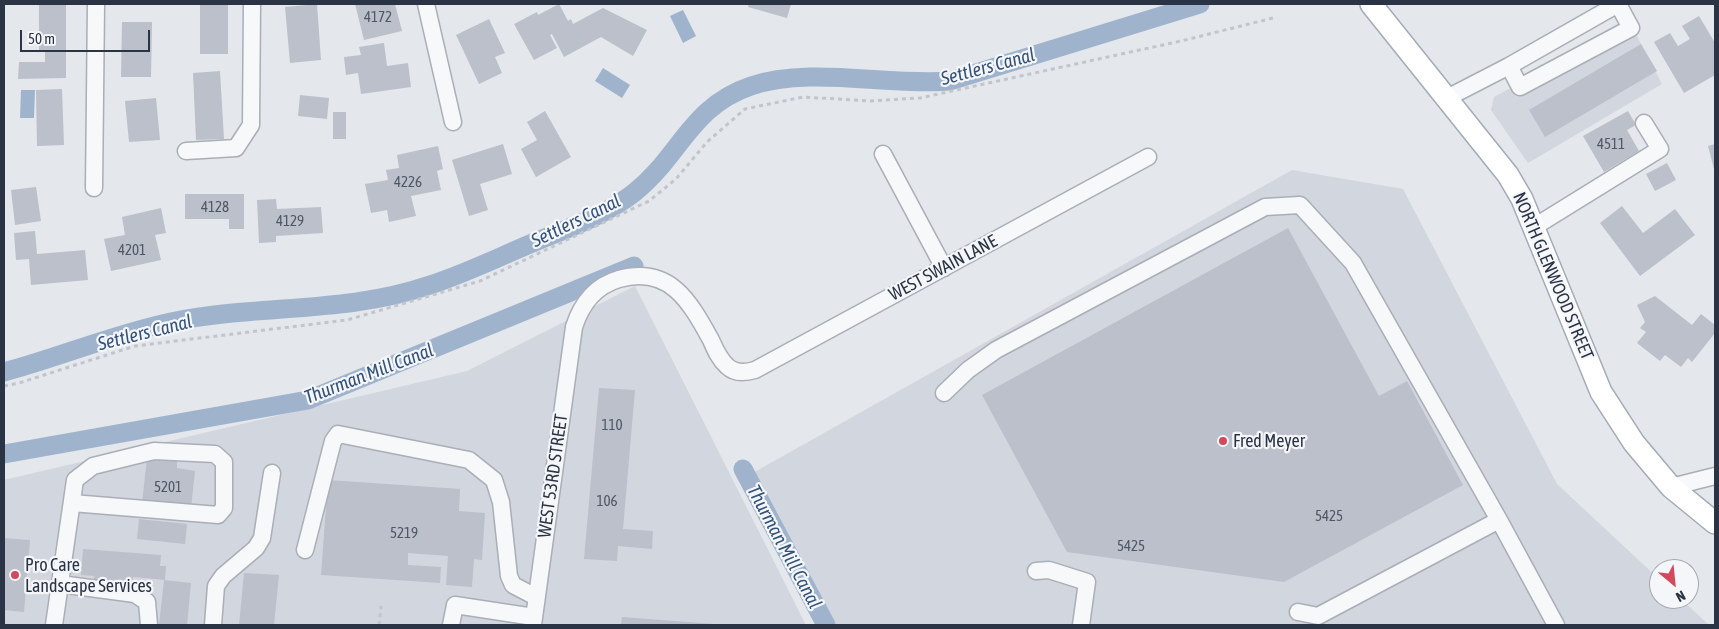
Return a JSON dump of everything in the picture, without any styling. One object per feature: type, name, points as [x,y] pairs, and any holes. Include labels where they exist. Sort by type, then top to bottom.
[{"type":"main road","name":"NORTH GLENWOOD STREET","points":[[1371,4],[1508,175],[1522,199],[1602,392],[1634,443],[1671,487],[1715,523]]},
{"type":"street","points":[[94,188],[96,4]]},
{"type":"street","points":[[186,150],[236,148],[251,125],[252,4]]},
{"type":"street","points":[[426,4],[453,122]]},
{"type":"street","points":[[1447,98],[1509,66],[1618,4],[1630,28],[1520,87],[1509,66]]},
{"type":"street","points":[[1534,227],[1660,149],[1644,123]]},
{"type":"street","points":[[883,154],[944,268]]},
{"type":"street","name":"WEST SWAIN LANE","points":[[735,372],[744,373],[755,370],[1148,157]]},
{"type":"street","points":[[944,393],[968,370],[996,350],[1265,207],[1300,206],[1353,263],[1499,520],[1556,625]]},
{"type":"street","name":"WEST 53RD STREET","points":[[533,621],[574,327],[586,301],[600,288],[629,276],[659,280],[684,296],[722,361],[735,372]]},
{"type":"street","points":[[305,550],[333,440],[338,434],[469,460],[494,480],[501,502],[509,576],[513,585],[536,597]]},
{"type":"street","points":[[54,625],[75,480],[93,466],[154,451],[214,454],[224,462],[224,508],[218,515],[72,503]]},
{"type":"street","points":[[213,625],[216,586],[223,576],[256,548],[262,538],[272,473]]},
{"type":"street","points":[[1671,487],[1715,476]]},
{"type":"street","points":[[1298,612],[1318,616],[1499,520]]},
{"type":"street","points":[[1036,570],[1049,570],[1087,582],[1081,625]]},
{"type":"street","points":[[60,584],[135,594],[146,602],[149,625]]},
{"type":"street","points":[[451,625],[455,605],[533,621]]},
{"type":"path","points":[[4,386],[135,346],[346,320],[480,281],[650,201],[676,179],[707,142],[745,109],[803,97],[871,100],[920,98],[1181,41],[1277,17]]},
{"type":"path","points":[[379,625],[381,606]]},
{"type":"shaded area","points":[[1630,23],[1662,84],[1528,163],[1491,110],[1494,97]]},
{"type":"shaded area","points":[[1292,170],[1403,189],[1557,484],[1649,570],[1649,609],[1692,609],[1709,625],[829,625],[751,474]]},
{"type":"shaded area","points":[[635,286],[806,625],[4,625],[4,480],[467,371]]},
{"type":"water","points":[[683,10],[696,36],[683,43],[670,16]]},
{"type":"water","points":[[603,68],[630,85],[622,98],[595,81]]},
{"type":"water","points":[[21,90],[35,90],[34,118],[20,118]]},
{"type":"building","points":[[39,4],[66,4],[66,78],[18,79],[19,62],[45,62],[45,52],[39,52]]},
{"type":"building","points":[[200,4],[228,4],[228,54],[200,54]]},
{"type":"building","points":[[317,4],[321,60],[290,63],[285,7]]},
{"type":"building","points":[[355,4],[395,4],[402,31],[364,40]]},
{"type":"building","points":[[559,4],[568,21],[571,19],[573,24],[603,8],[647,30],[633,56],[601,37],[564,57],[552,34],[550,35],[557,48],[534,60],[514,24],[537,12],[538,15]]},
{"type":"building","points":[[749,4],[791,4],[787,18],[748,7]]},
{"type":"building","points":[[1699,16],[1715,43],[1715,75],[1684,93],[1654,42],[1670,33],[1678,46],[1690,39],[1682,26]]},
{"type":"building","points":[[489,19],[505,53],[495,57],[502,73],[479,84],[456,35]]},
{"type":"building","points":[[122,22],[152,22],[151,77],[121,77]]},
{"type":"building","points":[[384,43],[387,66],[408,63],[411,87],[361,94],[358,73],[346,75],[344,57],[361,55],[359,47]]},
{"type":"building","points":[[1641,44],[1657,71],[1545,137],[1529,110]]},
{"type":"building","points":[[220,71],[224,139],[196,140],[193,73]]},
{"type":"building","points":[[62,89],[64,145],[37,146],[36,90]]},
{"type":"building","points":[[300,95],[329,98],[327,119],[298,116]]},
{"type":"building","points":[[156,98],[160,140],[129,142],[125,101]]},
{"type":"building","points":[[545,111],[571,157],[536,177],[521,149],[537,140],[527,122]]},
{"type":"building","points":[[1628,111],[1636,125],[1627,130],[1639,151],[1604,172],[1583,136]]},
{"type":"building","points":[[333,112],[346,112],[346,139],[333,139]]},
{"type":"building","points":[[503,144],[512,174],[480,184],[488,210],[469,216],[452,160]]},
{"type":"building","points":[[1715,144],[1715,173],[1708,146]]},
{"type":"building","points":[[438,146],[443,169],[437,171],[441,190],[411,196],[416,216],[389,222],[387,210],[371,213],[365,184],[388,180],[386,170],[399,168],[397,155]]},
{"type":"building","points":[[1667,163],[1676,180],[1655,191],[1646,174]]},
{"type":"building","points":[[36,187],[41,221],[15,225],[11,190]]},
{"type":"building","points":[[185,194],[244,194],[244,229],[229,229],[229,219],[185,219]]},
{"type":"building","points":[[276,199],[277,209],[321,207],[323,233],[276,236],[276,242],[259,243],[257,200]]},
{"type":"building","points":[[1622,206],[1643,233],[1675,209],[1695,235],[1640,276],[1600,223]]},
{"type":"building","points":[[161,208],[166,233],[155,235],[161,260],[111,271],[104,239],[125,235],[122,217]]},
{"type":"building","name":"Fred Meyer","points":[[1288,228],[1379,396],[1407,381],[1463,485],[1284,582],[1067,552],[982,395]]},
{"type":"building","points":[[35,231],[37,254],[85,250],[88,280],[31,285],[29,259],[16,260],[14,233]]},
{"type":"building","points":[[1655,296],[1692,325],[1701,314],[1715,325],[1715,333],[1692,362],[1688,358],[1681,367],[1665,355],[1660,361],[1637,343],[1646,332],[1640,328],[1645,322],[1637,305]]},
{"type":"building","points":[[599,388],[635,390],[623,529],[653,531],[652,549],[618,546],[617,561],[584,559]]},
{"type":"building","points":[[147,458],[177,461],[177,468],[195,471],[191,508],[142,503]]},
{"type":"building","points":[[328,480],[460,489],[459,511],[485,513],[482,560],[474,559],[472,587],[446,585],[448,556],[408,553],[408,565],[441,567],[440,583],[321,575]]},
{"type":"building","points":[[139,519],[187,524],[185,544],[137,539]]},
{"type":"building","name":"Pro Care Landscape Services","points":[[4,538],[30,540],[24,612],[4,610]]},
{"type":"building","points":[[83,549],[161,555],[160,566],[166,566],[165,580],[133,577],[132,584],[94,581],[94,576],[81,575]]},
{"type":"building","points":[[244,573],[279,575],[274,625],[239,625]]},
{"type":"building","points":[[164,580],[191,583],[187,625],[159,625]]},
{"type":"building","points":[[622,617],[714,624],[714,625],[621,625]]},
{"type":"waterway","name":"Settlers Canal","points":[[4,372],[129,333],[171,322],[203,316],[334,305],[366,300],[398,294],[455,276],[585,221],[623,201],[650,178],[687,133],[714,106],[731,95],[751,86],[774,80],[798,77],[926,82],[950,81],[1200,4]]},
{"type":"waterway","name":"Thurman Mill Canal","points":[[4,454],[308,400],[634,266]]},
{"type":"waterway","name":"Thurman Mill Canal","points":[[743,469],[826,625]]},
{"type":"place","name":"Fred Meyer","points":[[1223,441]]},
{"type":"place","name":"Pro Care Landscape Services","points":[[15,575]]}]
